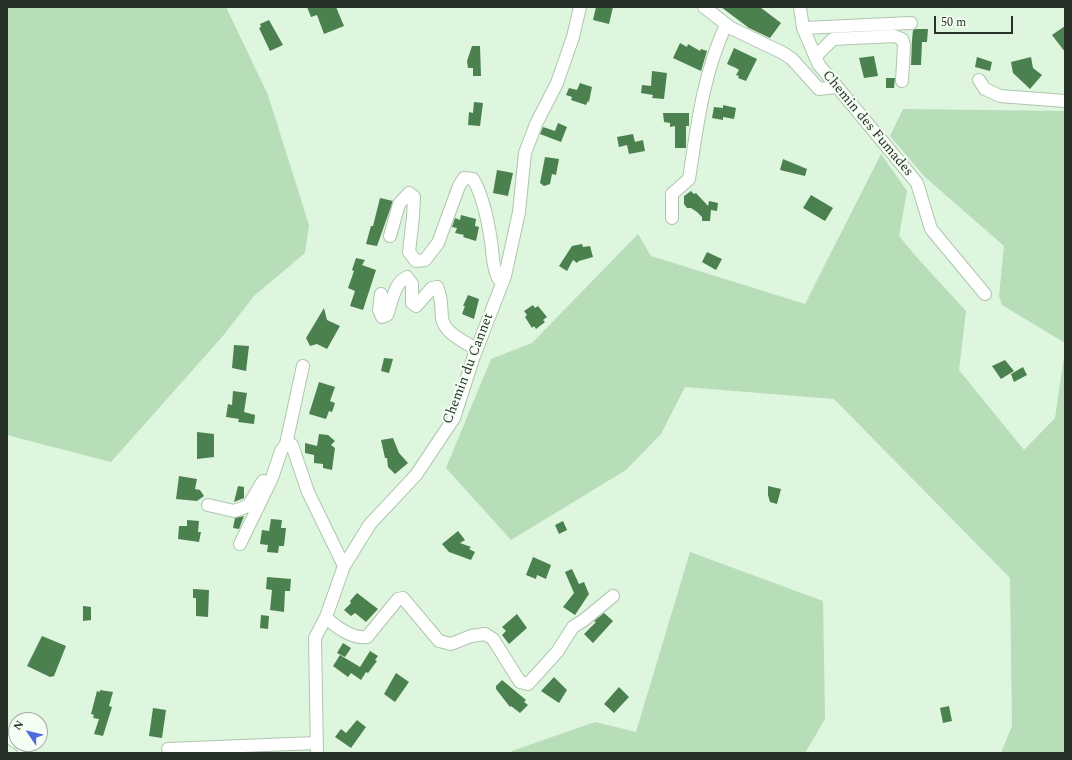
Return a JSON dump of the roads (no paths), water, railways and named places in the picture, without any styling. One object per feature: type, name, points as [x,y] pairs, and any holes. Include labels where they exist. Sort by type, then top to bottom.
[{"type":"street","name":"Chemin du Cannet","points":[[317,748],[315,638],[326,617],[344,566],[370,524],[416,475],[454,418],[476,349],[505,276],[519,212],[525,153],[536,124],[557,83],[573,37],[580,7]]},
{"type":"street","points":[[704,7],[726,25],[783,53],[792,59],[819,89],[836,87]]},
{"type":"street","name":"Chemin des Fumades","points":[[800,7],[803,28],[819,65],[917,183],[930,229],[985,294]]},
{"type":"street","points":[[803,28],[911,23]]},
{"type":"street","points":[[672,218],[672,194],[689,180],[702,96],[719,41],[726,25]]},
{"type":"street","points":[[815,56],[833,39],[894,36],[902,39],[904,45],[902,81]]},
{"type":"street","points":[[979,80],[985,89],[1000,96],[1065,101]]},
{"type":"street","points":[[390,236],[399,204],[409,193],[414,197],[414,216],[409,252],[416,261],[425,260],[438,243],[458,186],[464,178],[473,178],[480,197],[489,233],[492,265],[498,278],[505,276]]},
{"type":"street","points":[[381,294],[379,310],[382,317],[387,315],[396,288],[402,279],[407,277],[412,284],[412,303],[416,306],[432,288],[437,287],[440,293],[442,319],[445,325],[454,335],[476,349]]},
{"type":"street","points":[[240,544],[274,474],[281,451],[286,444],[303,366]]},
{"type":"street","points":[[286,444],[292,445],[308,492],[344,566]]},
{"type":"street","points":[[208,505],[234,511],[248,506],[266,477],[274,474]]},
{"type":"street","points":[[326,617],[333,624],[360,638],[367,636],[398,599],[404,598],[439,641],[451,644],[471,636],[485,634],[493,639],[520,682],[528,684],[557,652],[573,627],[584,620],[613,596]]},
{"type":"street","points":[[168,749],[317,748]]}]
